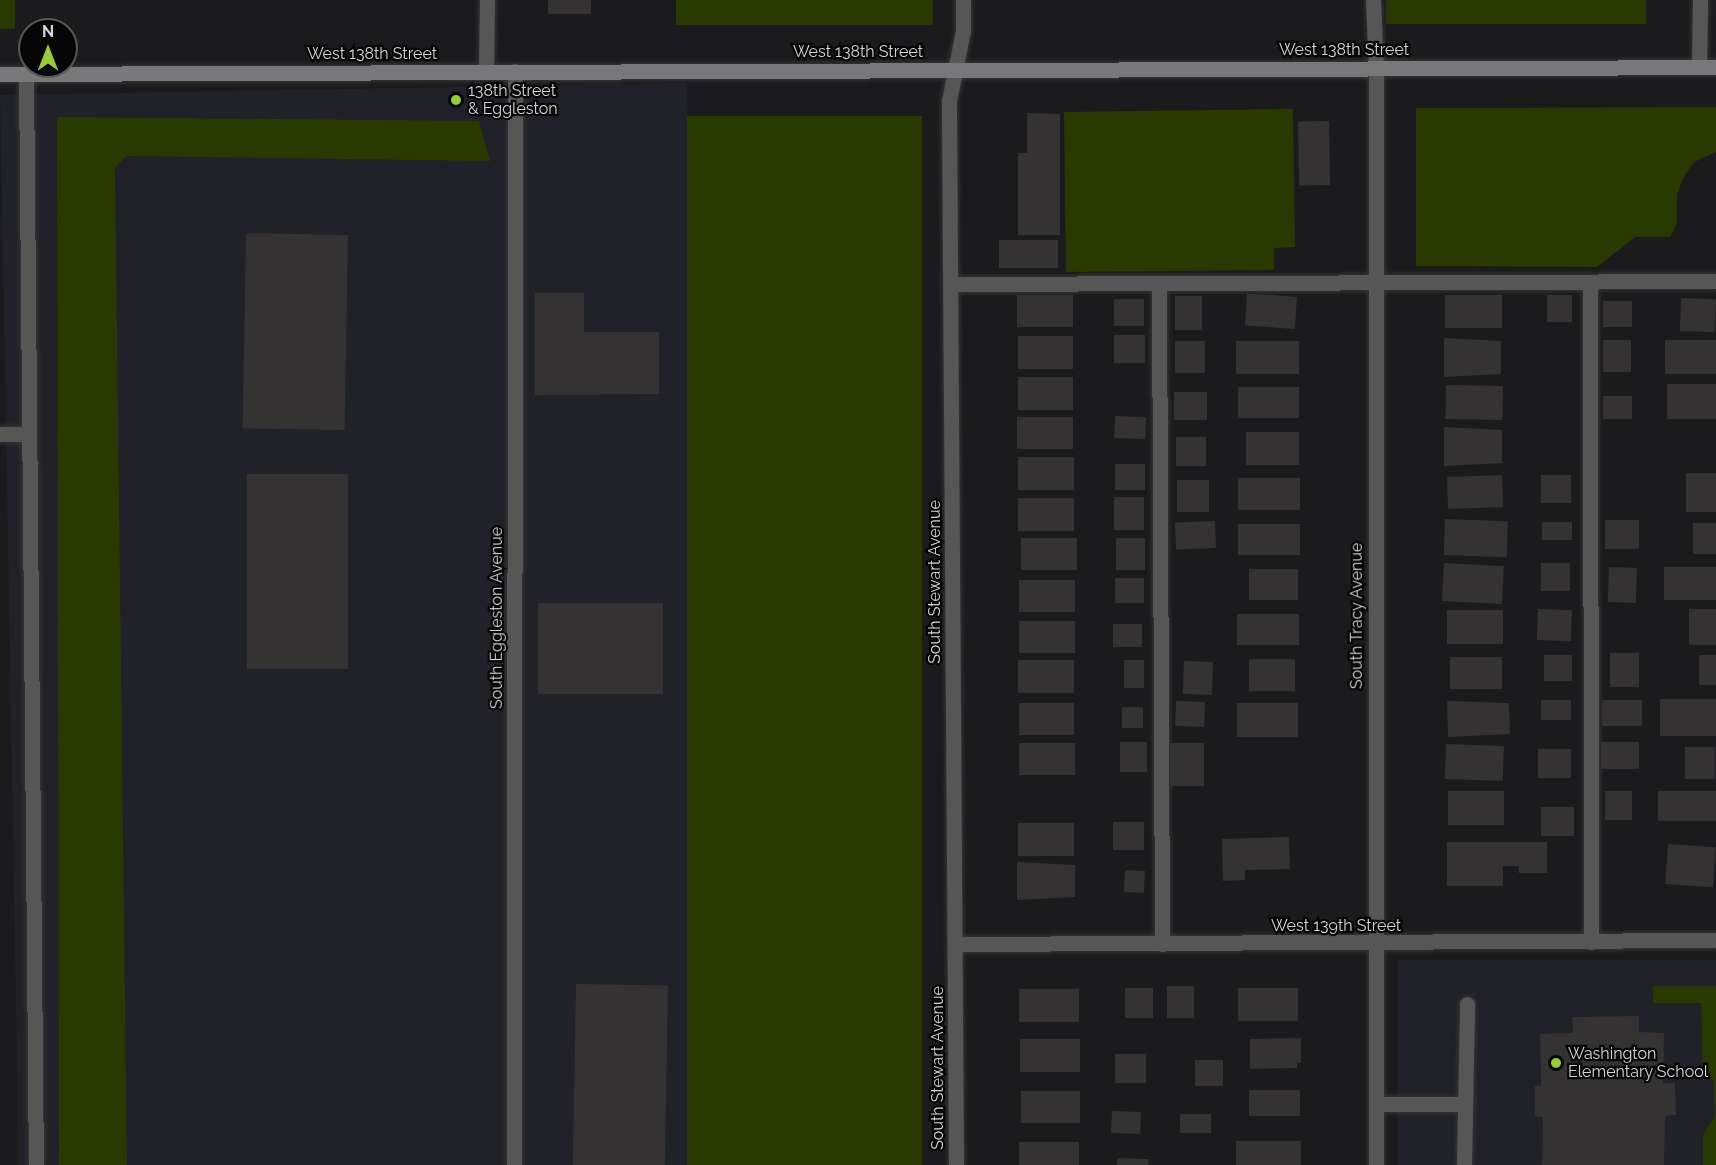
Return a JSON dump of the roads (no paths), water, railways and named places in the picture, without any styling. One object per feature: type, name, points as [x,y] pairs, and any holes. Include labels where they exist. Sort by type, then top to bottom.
[{"type":"street","points":[[486,71],[487,0]]},
{"type":"street","name":"South Stewart Avenue","points":[[956,1165],[949,101],[963,31],[963,0]]},
{"type":"street","name":"South Tracy Avenue","points":[[1374,0],[1376,68],[1376,1165]]},
{"type":"street","points":[[1699,67],[1700,0]]},
{"type":"street","name":"West 138th Street","points":[[78,74],[1716,67]]},
{"type":"street","name":"South Eggleston Avenue","points":[[514,1165],[515,71]]},
{"type":"street","name":"West 138th Street","points":[[0,74],[18,74]]},
{"type":"street","points":[[26,78],[36,1165]]},
{"type":"street","points":[[950,284],[1716,281]]},
{"type":"street","points":[[1590,282],[1591,942]]},
{"type":"street","points":[[1160,283],[1162,944]]},
{"type":"street","points":[[0,434],[29,434]]},
{"type":"street","name":"West 139th Street","points":[[956,944],[1375,944],[1716,940]]},
{"type":"street","points":[[1464,1165],[1467,1004]]},
{"type":"street","points":[[1376,1104],[1464,1104]]},
{"type":"place","name":"138th Street & Eggleston","points":[[456,100]]},
{"type":"place","name":"Washington Elementary School","points":[[1556,1063]]}]
